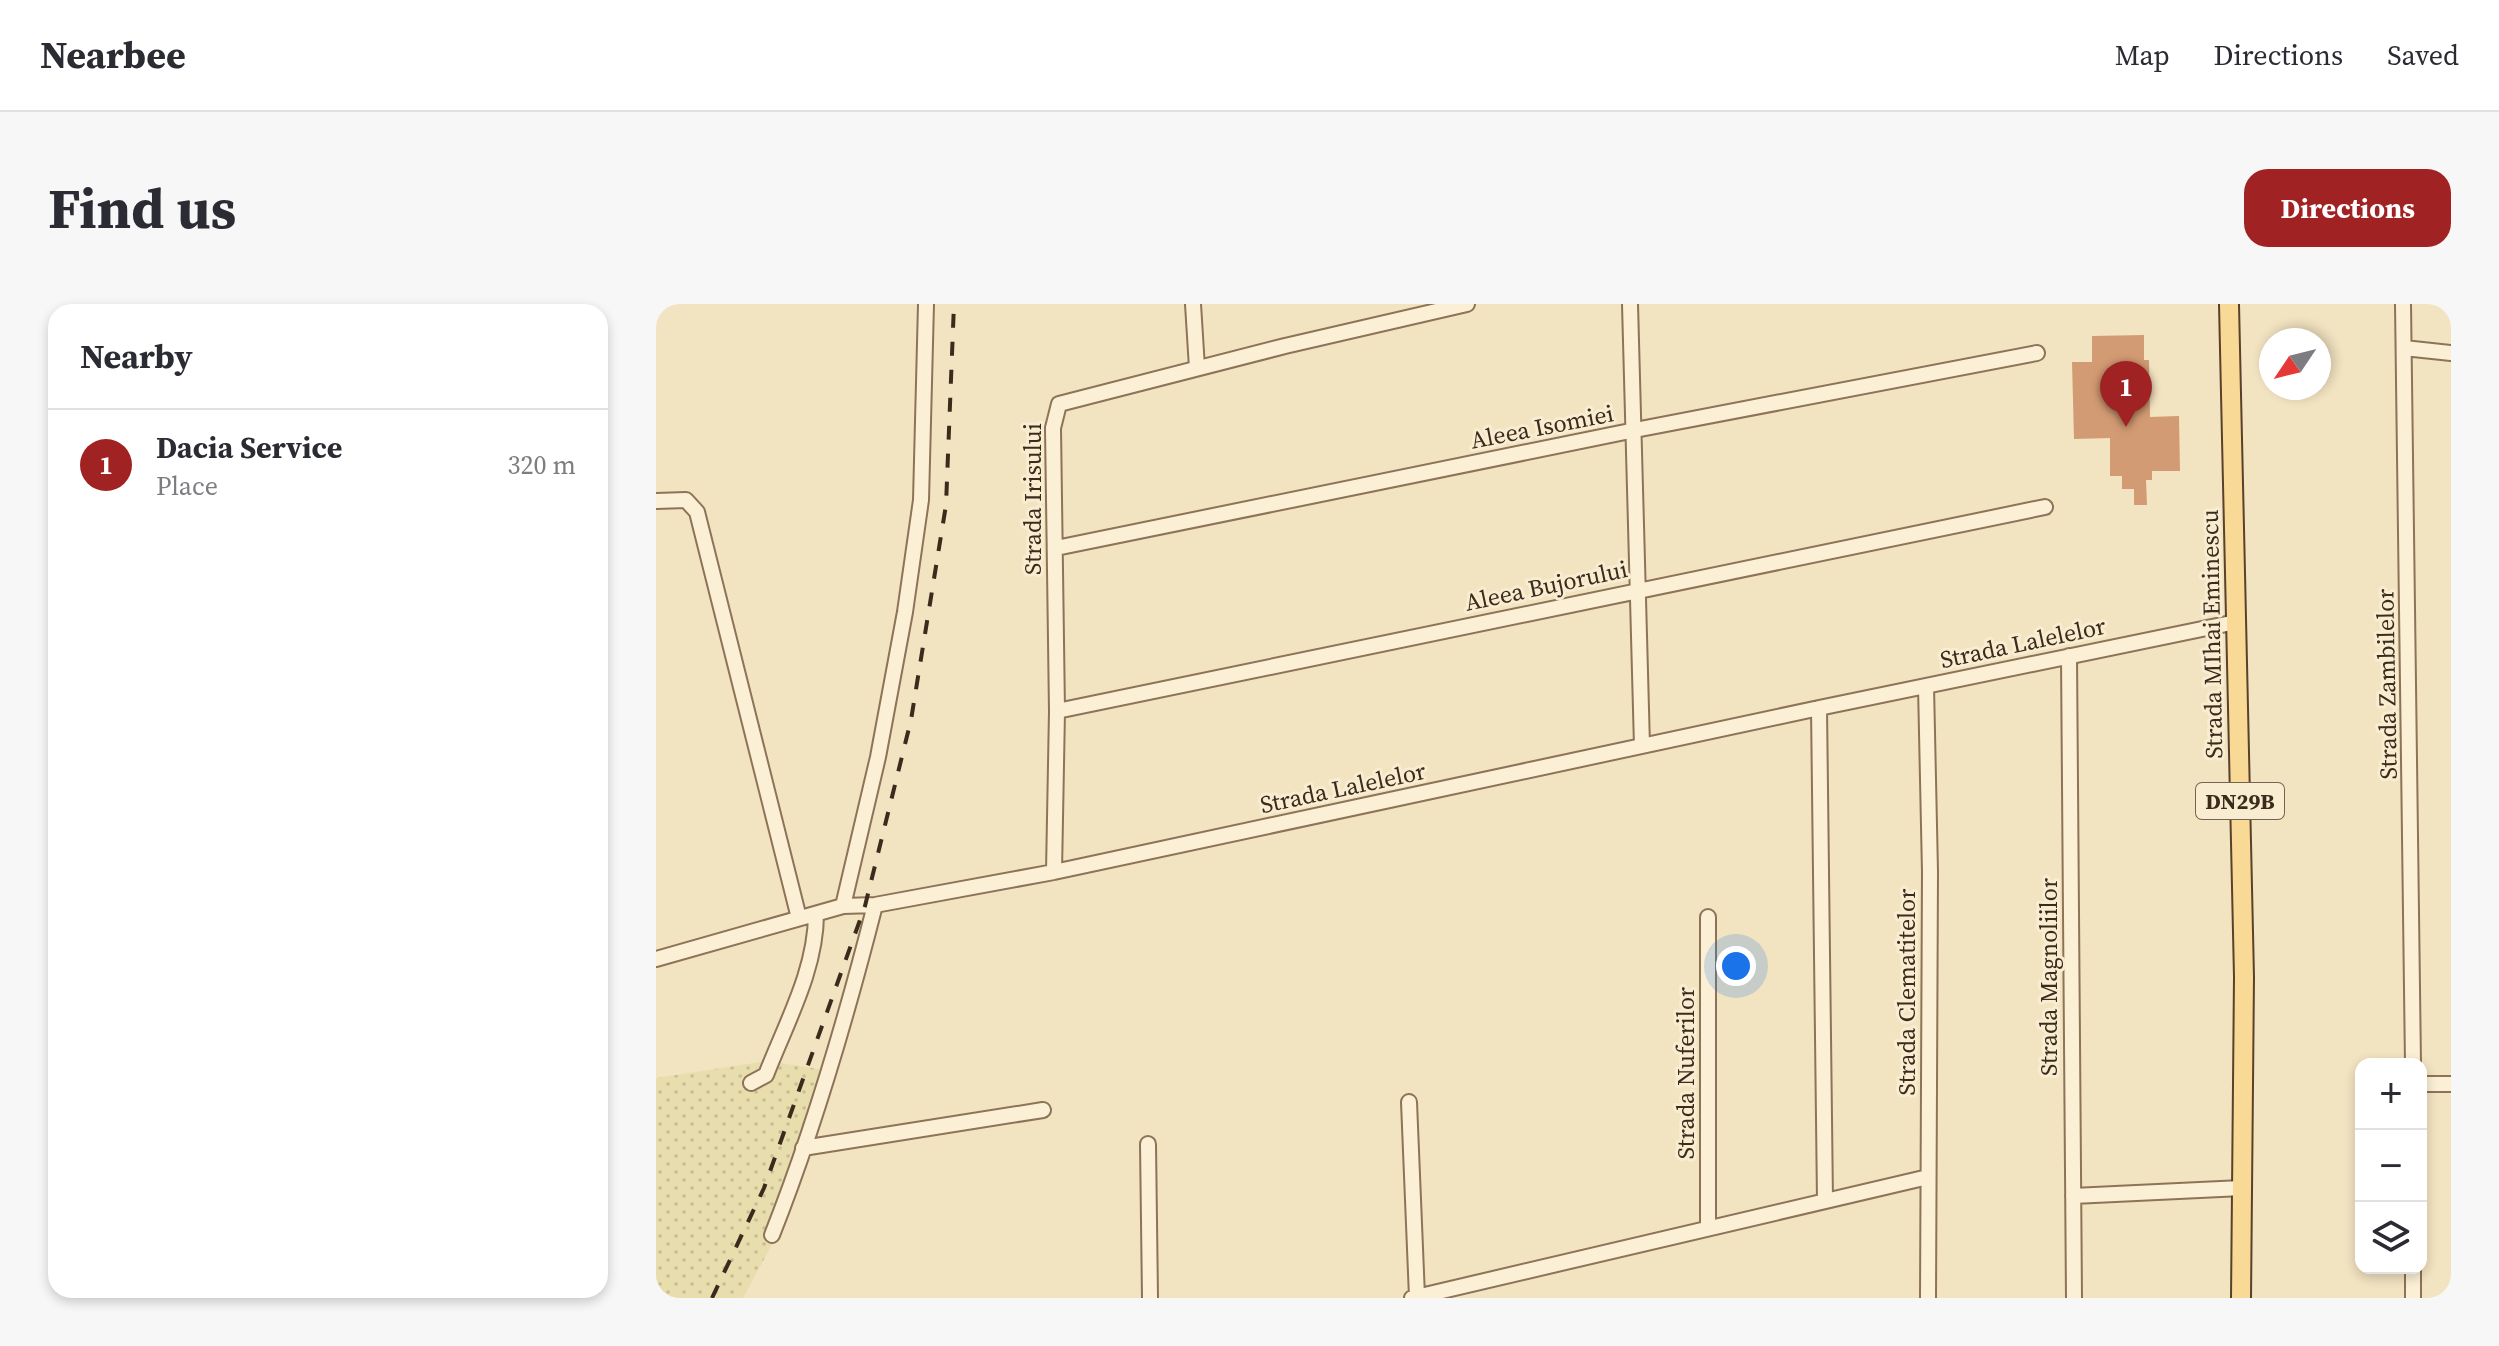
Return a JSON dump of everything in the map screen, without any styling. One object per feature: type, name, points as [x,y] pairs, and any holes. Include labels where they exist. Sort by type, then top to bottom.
[{"type":"main road","name":"Strada MIhai Eminescu","points":[[2229,304],[2244,977],[2241,1298]]},
{"type":"street","points":[[843,906],[878,757],[905,612],[921,500],[926,304]]},
{"type":"street","points":[[1193,304],[1197,368]]},
{"type":"street","name":"Strada Irisului","points":[[1054,872],[1057,711],[1053,428],[1059,404],[1467,304]]},
{"type":"street","points":[[1630,304],[1642,746]]},
{"type":"street","name":"Strada Zambilelor","points":[[2403,304],[2413,1058]]},
{"type":"street","points":[[2404,348],[2451,353]]},
{"type":"street","name":"Aleea Isomiei","points":[[1056,548],[1635,430],[2037,353]]},
{"type":"street","points":[[656,501],[686,500],[697,512],[799,918]]},
{"type":"street","name":"Aleea Bujorului","points":[[1057,711],[2045,507]]},
{"type":"street","name":"Strada Lalelelor","points":[[656,959],[843,906],[875,905],[1054,872],[2236,622]]},
{"type":"street","name":"Strada Magnoliilor","points":[[2069,656],[2074,1298]]},
{"type":"street","name":"Strada Clematitelor","points":[[1926,686],[1930,872],[1928,1298]]},
{"type":"street","points":[[1819,708],[1825,1200]]},
{"type":"street","points":[[772,1235],[803,1148],[858,971],[875,905]]},
{"type":"street","points":[[751,1083],[766,1075],[809,966],[816,939],[816,914]]},
{"type":"street","name":"Strada Nuferilor","points":[[1708,917],[1708,1228]]},
{"type":"street","points":[[2427,1084],[2451,1084]]},
{"type":"street","points":[[1409,1102],[1418,1297],[1928,1177]]},
{"type":"street","points":[[803,1148],[1043,1110]]},
{"type":"street","points":[[1148,1144],[1150,1298]]},
{"type":"street","points":[[2073,1196],[2242,1188]]},
{"type":"street","points":[[2413,1274],[2413,1298]]},
{"type":"shaded area","points":[[768,1061],[837,1072],[776,1237],[743,1298],[656,1298],[656,1078]]},
{"type":"building","points":[[2144,335],[2144,360],[2149,360],[2150,417],[2179,416],[2180,471],[2152,471],[2152,480],[2146,480],[2147,505],[2134,505],[2134,489],[2122,489],[2122,476],[2110,476],[2110,438],[2074,439],[2072,362],[2092,362],[2092,336]]},
{"type":"railway","points":[[712,1298],[764,1188],[865,906],[911,720],[946,505],[954,304]]},
{"type":"place","name":"Dacia Service","points":[[2126,427]]}]
